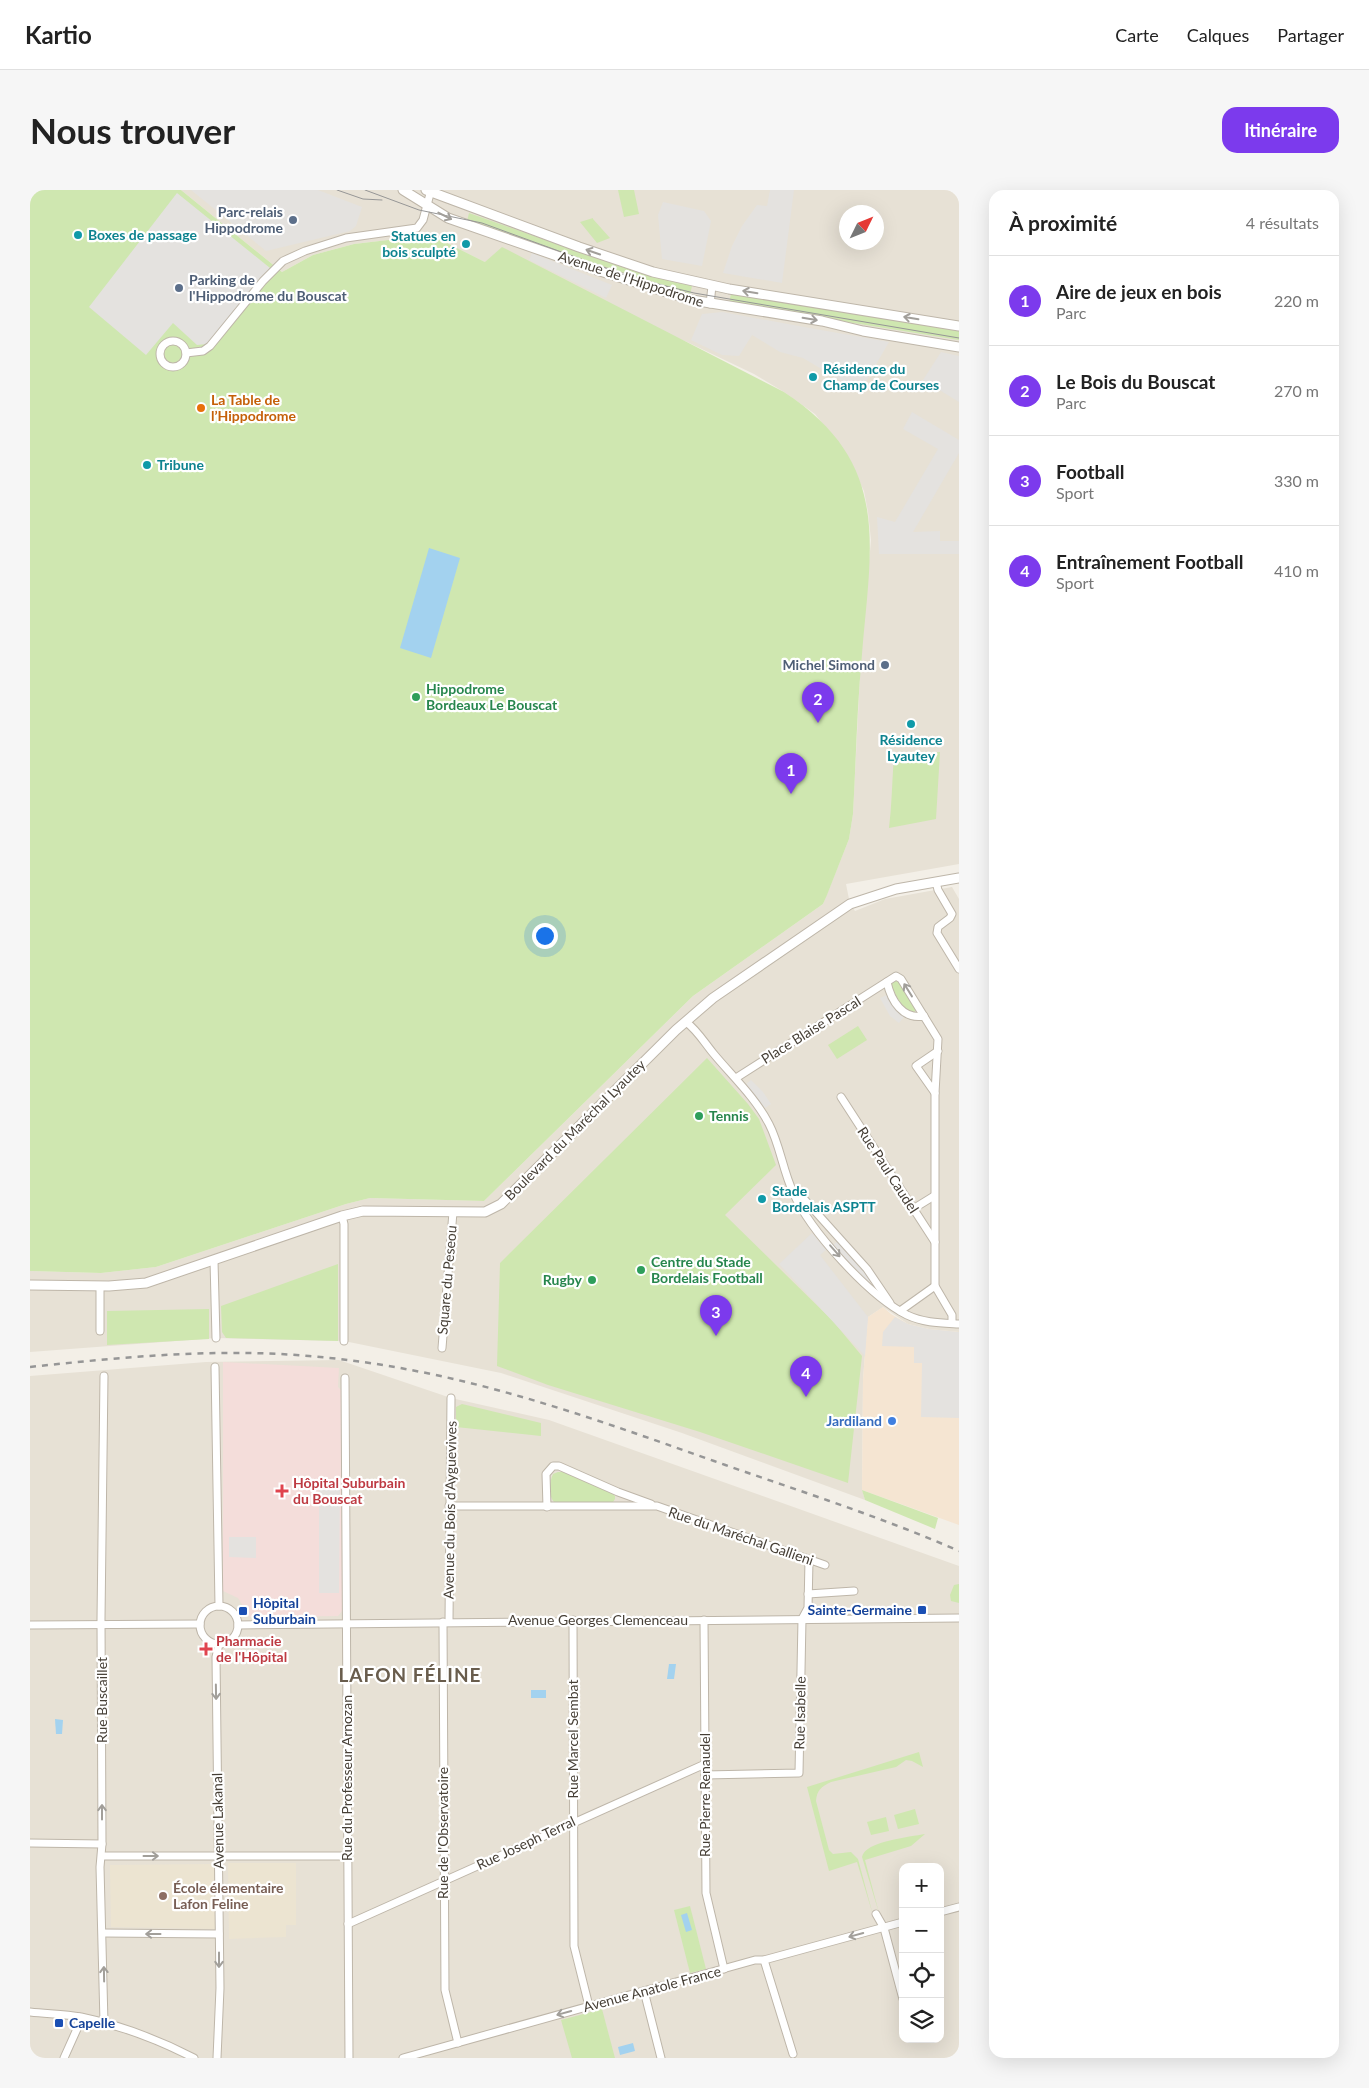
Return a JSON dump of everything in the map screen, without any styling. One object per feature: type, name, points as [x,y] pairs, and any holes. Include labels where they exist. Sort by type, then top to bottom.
[{"type":"street","name":"Avenue de l'Hippodrome","points":[[403,190],[459,222],[629,281],[710,304],[822,321],[863,331],[959,346]]},
{"type":"street","name":"Avenue de l'Hippodrome","points":[[429,191],[653,272],[712,286],[959,326]]},
{"type":"street","points":[[186,353],[203,351],[210,346],[263,281],[283,262],[323,245],[369,233],[417,228],[423,220],[428,205],[429,191]]},
{"type":"street","points":[[710,304],[712,286]]},
{"type":"street","name":"Boulevard du Maréchal Lyautey","points":[[30,1285],[100,1286],[146,1283],[342,1216],[363,1211],[485,1212],[501,1204],[686,1022],[713,998],[847,905],[896,889],[959,878]]},
{"type":"street","points":[[936,882],[938,890],[952,914],[950,918],[938,927],[937,933],[959,969]]},
{"type":"street","points":[[686,1022],[736,1078],[770,1125],[792,1190],[799,1203],[824,1237],[868,1288],[900,1311],[931,1322],[956,1324],[935,1286],[935,1093],[938,1039],[924,1016],[899,976],[887,982],[898,1007],[907,1015],[924,1016]]},
{"type":"street","name":"Place Blaise Pascal","points":[[736,1078],[887,982]]},
{"type":"street","points":[[935,1093],[916,1066],[938,1051]]},
{"type":"street","name":"Rue Paul Caudel","points":[[841,1097],[935,1242]]},
{"type":"street","points":[[790,1182],[798,1194],[875,1280],[890,1303]]},
{"type":"street","points":[[913,1209],[934,1196]]},
{"type":"street","name":"Square du Peseou","points":[[442,1348],[452,1212]]},
{"type":"street","points":[[342,1216],[344,1224],[344,1341]]},
{"type":"street","points":[[824,1237],[831,1230]]},
{"type":"street","points":[[214,1261],[216,1338]]},
{"type":"street","points":[[868,1288],[875,1280]]},
{"type":"street","points":[[100,1286],[100,1331]]},
{"type":"street","points":[[900,1311],[935,1286]]},
{"type":"street","points":[[215,1367],[219,1606]]},
{"type":"street","name":"Rue Buscaillet","points":[[104,1376],[102,1856],[100,1867],[104,2023]]},
{"type":"street","name":"Rue du Professeur Arnozan","points":[[345,1378],[349,2058]]},
{"type":"street","name":"Avenue du Bois d'Ayguevives","points":[[446,1622],[451,1398]]},
{"type":"street","name":"Rue du Maréchal Gallieni","points":[[547,1507],[546,1474],[553,1466],[559,1466],[618,1492],[825,1565]]},
{"type":"street","name":"Rue du Maréchal Gallieni","points":[[449,1506],[657,1506]]},
{"type":"street","name":"Rue Isabelle","points":[[705,1775],[799,1773],[802,1619],[808,1608],[809,1560]]},
{"type":"street","points":[[808,1594],[840,1594],[854,1591]]},
{"type":"street","points":[[219,1606],[232,1612],[238,1625],[234,1636],[230,1640],[219,1644],[206,1638],[200,1624],[206,1612],[219,1606]]},
{"type":"street","name":"Avenue Georges Clemenceau","points":[[238,1625],[572,1620],[959,1618]]},
{"type":"street","name":"Rue Marcel Sembat","points":[[572,1620],[574,1946],[590,2006]]},
{"type":"street","name":"Rue Pierre Renaudel","points":[[704,1620],[706,1893],[724,1969]]},
{"type":"street","name":"Rue de l'Observatoire","points":[[446,1622],[442,1881],[445,1990],[458,2043]]},
{"type":"street","points":[[30,1625],[200,1624]]},
{"type":"street","name":"Avenue Lakanal","points":[[217,2058],[219,2052],[219,1856],[216,1657],[219,1644]]},
{"type":"street","name":"Rue Joseph Terral","points":[[348,1924],[574,1821],[705,1764]]},
{"type":"street","points":[[30,1843],[102,1844]]},
{"type":"street","points":[[102,1856],[348,1856]]},
{"type":"street","points":[[944,1911],[959,1907]]},
{"type":"street","points":[[876,1914],[884,1928],[903,1998]]},
{"type":"street","name":"Avenue Anatole France","points":[[403,2058],[755,1960],[764,1960],[899,1923]]},
{"type":"street","points":[[103,1933],[219,1934]]},
{"type":"street","points":[[764,1960],[793,2054]]},
{"type":"street","points":[[644,1991],[662,2058]]},
{"type":"street","points":[[30,2012],[79,2017],[104,2023],[172,2047],[194,2058]]},
{"type":"street","points":[[64,2058],[77,2029],[79,2017]]},
{"type":"shaded area","points":[[181,190],[959,190],[959,864],[846,884],[850,904],[855,911],[885,899],[952,887],[959,899],[959,1332],[929,1329],[908,1324],[883,1307],[868,1317],[863,1379],[862,1489],[865,1500],[682,1433],[501,1373],[344,1341],[216,1338],[30,1352],[30,1271],[101,1273],[156,1267],[346,1204],[370,1198],[484,1201],[693,996],[823,904],[849,839],[853,814],[861,655],[871,540],[864,491],[843,449],[815,414],[754,374],[687,342],[485,262],[431,235],[354,244],[313,255],[282,272]]},
{"type":"shaded area","name":"Parc-relais Hippodrome","points":[[191,190],[318,190],[362,207],[356,226],[350,231],[266,251]]},
{"type":"shaded area","points":[[770,190],[794,190],[782,283],[723,273],[732,246],[742,226],[757,205],[767,206]]},
{"type":"shaded area","name":"Parking de l'Hippodrome du Bouscat","points":[[177,193],[270,268],[207,344],[197,345],[173,323],[146,355],[89,307]]},
{"type":"shaded area","points":[[663,202],[704,211],[711,221],[702,266],[662,259],[658,215]]},
{"type":"shaded area","points":[[532,253],[612,285],[606,298],[529,260]]},
{"type":"shaded area","points":[[722,312],[889,342],[860,392],[803,358],[780,352],[752,335],[739,356],[722,355],[691,340],[702,314]]},
{"type":"shaded area","points":[[941,352],[959,356],[959,402],[923,380]]},
{"type":"shaded area","points":[[912,412],[959,440],[959,453],[913,532],[940,531],[940,541],[959,541],[959,554],[879,554],[877,517],[895,522],[938,449],[903,429]]},
{"type":"shaded area","points":[[887,995],[904,1017],[899,1023],[890,1016],[880,998]]},
{"type":"shaded area","points":[[751,1080],[763,1092],[771,1104],[765,1108],[746,1084]]},
{"type":"shaded area","points":[[812,1233],[826,1250],[820,1255],[868,1317],[865,1356],[779,1264]]},
{"type":"shaded area","points":[[838,1241],[870,1276],[869,1282],[864,1281],[834,1247],[834,1244]]},
{"type":"shaded area","points":[[883,1307],[908,1324],[929,1329],[959,1332],[959,1525],[862,1490],[863,1379],[868,1317]]},
{"type":"shaded area","points":[[895,1317],[908,1324],[929,1329],[959,1332],[959,1418],[921,1417],[922,1363],[914,1363],[914,1347],[882,1346],[883,1332]]},
{"type":"shaded area","points":[[339,1360],[451,1398],[549,1420],[959,1566],[959,2058],[30,2058],[30,1376],[206,1362]]},
{"type":"shaded area","name":"Hôpital Suburbain du Bouscat","points":[[223,1362],[339,1368],[338,1387],[341,1390],[342,1611],[338,1616],[250,1617],[238,1598],[223,1591]]},
{"type":"shaded area","points":[[319,1489],[340,1489],[339,1593],[319,1593]]},
{"type":"shaded area","points":[[229,1537],[256,1537],[256,1558],[229,1557]]},
{"type":"shaded area","points":[[228,1863],[296,1863],[296,1925],[286,1925],[286,1937],[229,1939]]},
{"type":"shaded area","name":"École élementaire Lafon Feline","points":[[215,1864],[215,1929],[111,1927],[110,1865]]},
{"type":"green space","name":"Hippodrome Bordeaux Le Bouscat","points":[[30,190],[181,190],[282,272],[313,255],[354,244],[431,235],[485,262],[502,247],[784,392],[819,419],[843,447],[859,477],[867,508],[870,541],[853,814],[849,839],[823,904],[693,996],[484,1201],[370,1198],[346,1204],[156,1267],[101,1273],[30,1271]]},
{"type":"green space","points":[[618,190],[634,190],[639,214],[624,217]]},
{"type":"green space","points":[[469,213],[622,267],[692,286],[690,295],[659,287],[467,221]]},
{"type":"green space","points":[[593,218],[610,238],[597,243],[580,222]]},
{"type":"green space","points":[[731,294],[959,331],[959,340],[729,303]]},
{"type":"green space","points":[[940,752],[936,819],[889,828],[894,756]]},
{"type":"green space","points":[[897,980],[916,1009],[914,1014],[900,1002],[895,994],[891,985],[893,981]]},
{"type":"green space","points":[[858,1026],[867,1040],[837,1059],[828,1045]]},
{"type":"green space","name":"Centre du Stade Bordelais Football","points":[[707,1058],[759,1119],[776,1165],[725,1215],[832,1320],[862,1356],[848,1483],[700,1432],[548,1385],[497,1366],[500,1263]]},
{"type":"green space","points":[[338,1264],[338,1341],[226,1338],[222,1332],[221,1306]]},
{"type":"green space","points":[[209,1309],[209,1339],[107,1345],[107,1311]]},
{"type":"green space","points":[[462,1404],[541,1423],[541,1436],[456,1427],[456,1407]]},
{"type":"green space","points":[[563,1472],[611,1492],[615,1499],[613,1502],[554,1502],[550,1492],[550,1485],[553,1474]]},
{"type":"green space","points":[[862,1490],[938,1518],[935,1529],[865,1500]]},
{"type":"green space","points":[[959,1584],[959,1603],[951,1601],[950,1595],[954,1585]]},
{"type":"green space","points":[[919,1752],[923,1767],[906,1760],[896,1767],[831,1782],[822,1787],[817,1794],[816,1801],[829,1850],[833,1854],[851,1852],[858,1859],[873,1915],[857,1862],[829,1871],[807,1787]]},
{"type":"green space","points":[[915,1809],[919,1824],[898,1829],[894,1815]]},
{"type":"green space","points":[[886,1817],[889,1831],[871,1835],[867,1822]]},
{"type":"green space","points":[[925,1834],[911,1846],[865,1860],[879,1913],[862,1857],[871,1847],[879,1843]]},
{"type":"green space","points":[[690,1906],[706,1969],[690,1973],[674,1910]]},
{"type":"green space","points":[[602,2009],[615,2058],[572,2058],[561,2020]]},
{"type":"water","points":[[429,548],[460,558],[431,658],[400,648]]},
{"type":"water","points":[[669,1664],[676,1664],[674,1679],[667,1679]]},
{"type":"water","points":[[531,1690],[546,1690],[546,1698],[531,1698]]},
{"type":"water","points":[[55,1719],[63,1720],[62,1734],[56,1734]]},
{"type":"water","points":[[687,1913],[692,1930],[686,1932],[681,1915]]},
{"type":"water","points":[[633,2043],[635,2051],[620,2055],[618,2047]]},
{"type":"tram line","points":[[337,190],[363,199],[382,200]]},
{"type":"tram line","points":[[365,190],[419,210],[482,223],[630,277],[694,293],[959,338]]},
{"type":"railway","points":[[30,1367],[135,1357],[239,1353],[309,1356],[363,1362],[415,1371],[515,1395],[614,1426],[868,1515],[959,1551]]},
{"type":"place","name":"Parc-relais Hippodrome","points":[[293,220]]},
{"type":"place","name":"Boxes de passage","points":[[78,235]]},
{"type":"place","name":"Statues en bois sculpté","points":[[466,244]]},
{"type":"place","name":"Parking de l'Hippodrome du Bouscat","points":[[179,288]]},
{"type":"place","name":"Résidence du Champ de Courses","points":[[813,377]]},
{"type":"place","name":"La Table de l’Hippodrome","points":[[201,408]]},
{"type":"place","name":"Tribune","points":[[147,465]]},
{"type":"place","name":"Michel Simond","points":[[885,665]]},
{"type":"place","name":"Hippodrome Bordeaux Le Bouscat","points":[[416,697]]},
{"type":"place","name":"Le Bois du Bouscat","points":[[818,723]]},
{"type":"place","name":"Résidence Lyautey","points":[[911,724]]},
{"type":"place","name":"Aire de jeux en bois","points":[[791,794]]},
{"type":"place","name":"Tennis","points":[[699,1116]]},
{"type":"place","name":"Stade Bordelais ASPTT","points":[[762,1199]]},
{"type":"place","name":"Centre du Stade Bordelais Football","points":[[641,1270]]},
{"type":"place","name":"Rugby","points":[[592,1280]]},
{"type":"place","name":"Football","points":[[716,1336]]},
{"type":"place","name":"Entraînement Football","points":[[806,1397]]},
{"type":"place","name":"Jardiland","points":[[892,1421]]},
{"type":"place","name":"Hôpital Suburbain du Bouscat","points":[[282,1491]]},
{"type":"place","name":"Sainte-Germaine","points":[[922,1610]]},
{"type":"place","name":"Hôpital Suburbain","points":[[243,1611]]},
{"type":"place","name":"Pharmacie de l'Hôpital","points":[[206,1649]]},
{"type":"place","name":"École élementaire Lafon Feline","points":[[163,1896]]},
{"type":"place","name":"Capelle","points":[[59,2023]]},
{"type":"district","name":"LAFON FÉLINE","points":[[410,1675]]}]
